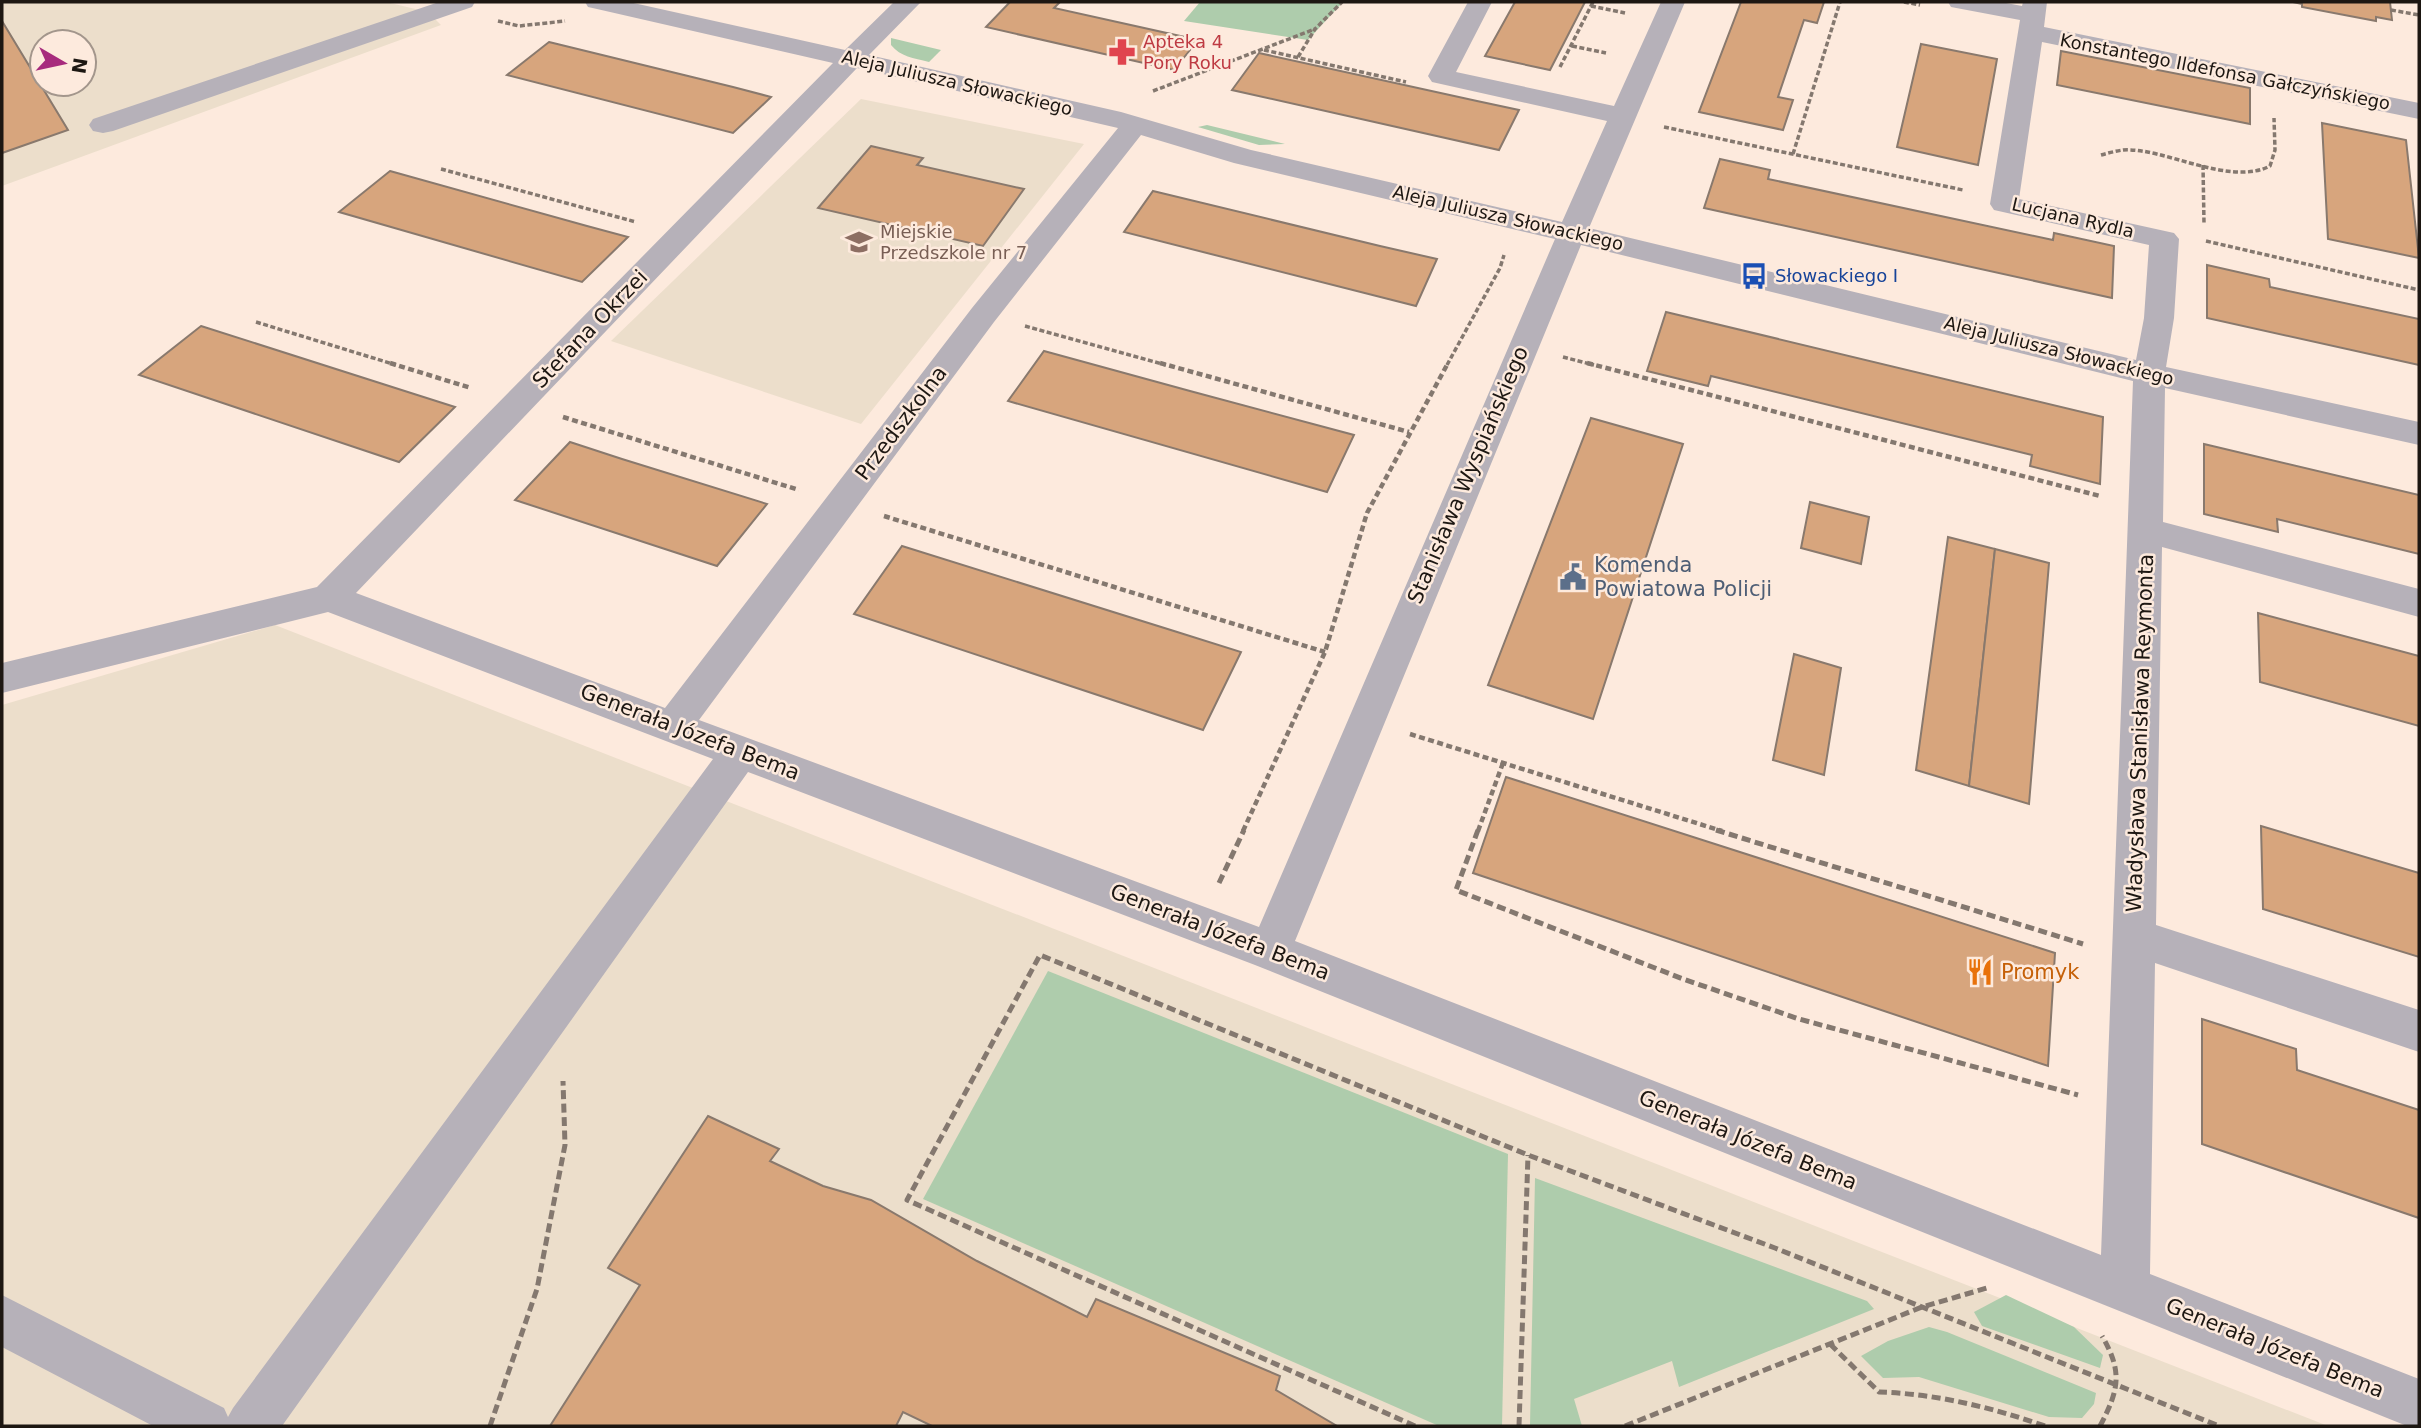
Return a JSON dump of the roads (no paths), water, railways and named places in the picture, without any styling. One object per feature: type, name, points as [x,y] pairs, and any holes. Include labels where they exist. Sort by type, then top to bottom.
[{"type":"street","points":[[103,125],[463,2]]},
{"type":"street","name":"Aleja Juliusza Słowackiego","points":[[597,2],[1128,122],[1244,157],[1572,233],[2150,374],[2419,433]]},
{"type":"street","name":"Stefana Okrzei","points":[[329,598],[828,84],[849,59],[909,2]]},
{"type":"street","points":[[1480,2],[1441,76],[1622,117]]},
{"type":"street","name":"Stanisława Wyspiańskiego","points":[[1270,950],[1522,346],[1674,2]]},
{"type":"street","name":"Konstantego Ildefonsa Gałczyńskiego","points":[[1959,2],[2033,16],[2275,82],[2419,111]]},
{"type":"street","name":"Lucjana Rydla","points":[[2033,16],[2004,204],[2164,239],[2159,318],[2150,374]]},
{"type":"street","name":"Przedszkolna","points":[[673,726],[1128,122]]},
{"type":"street","name":"Władysława Stanisława Reymonta","points":[[2124,1289],[2150,374]]},
{"type":"street","name":"Władysława Stanisława Reymonta","points":[[2145,519],[2419,603]]},
{"type":"street","points":[[2,678],[329,598]]},
{"type":"street","name":"Generała Józefa Bema","points":[[329,598],[1270,950],[2419,1405]]},
{"type":"street","points":[[251,1426],[741,751]]},
{"type":"street","name":"Władysława Stanisława Reymonta","points":[[2134,948],[2419,1031]]},
{"type":"street","points":[[2,1320],[206,1426]]},
{"type":"place","name":"Apteka 4 Pory Roku","points":[[1122,52]]},
{"type":"place","name":"Miejskie Przedszkole nr 7","points":[[859,242]]},
{"type":"place","name":"Słowackiego I","points":[[1754,276]]},
{"type":"place","name":"Komenda Powiatowa Policji","points":[[1573,577]]},
{"type":"place","name":"Promyk","points":[[1980,972]]}]
